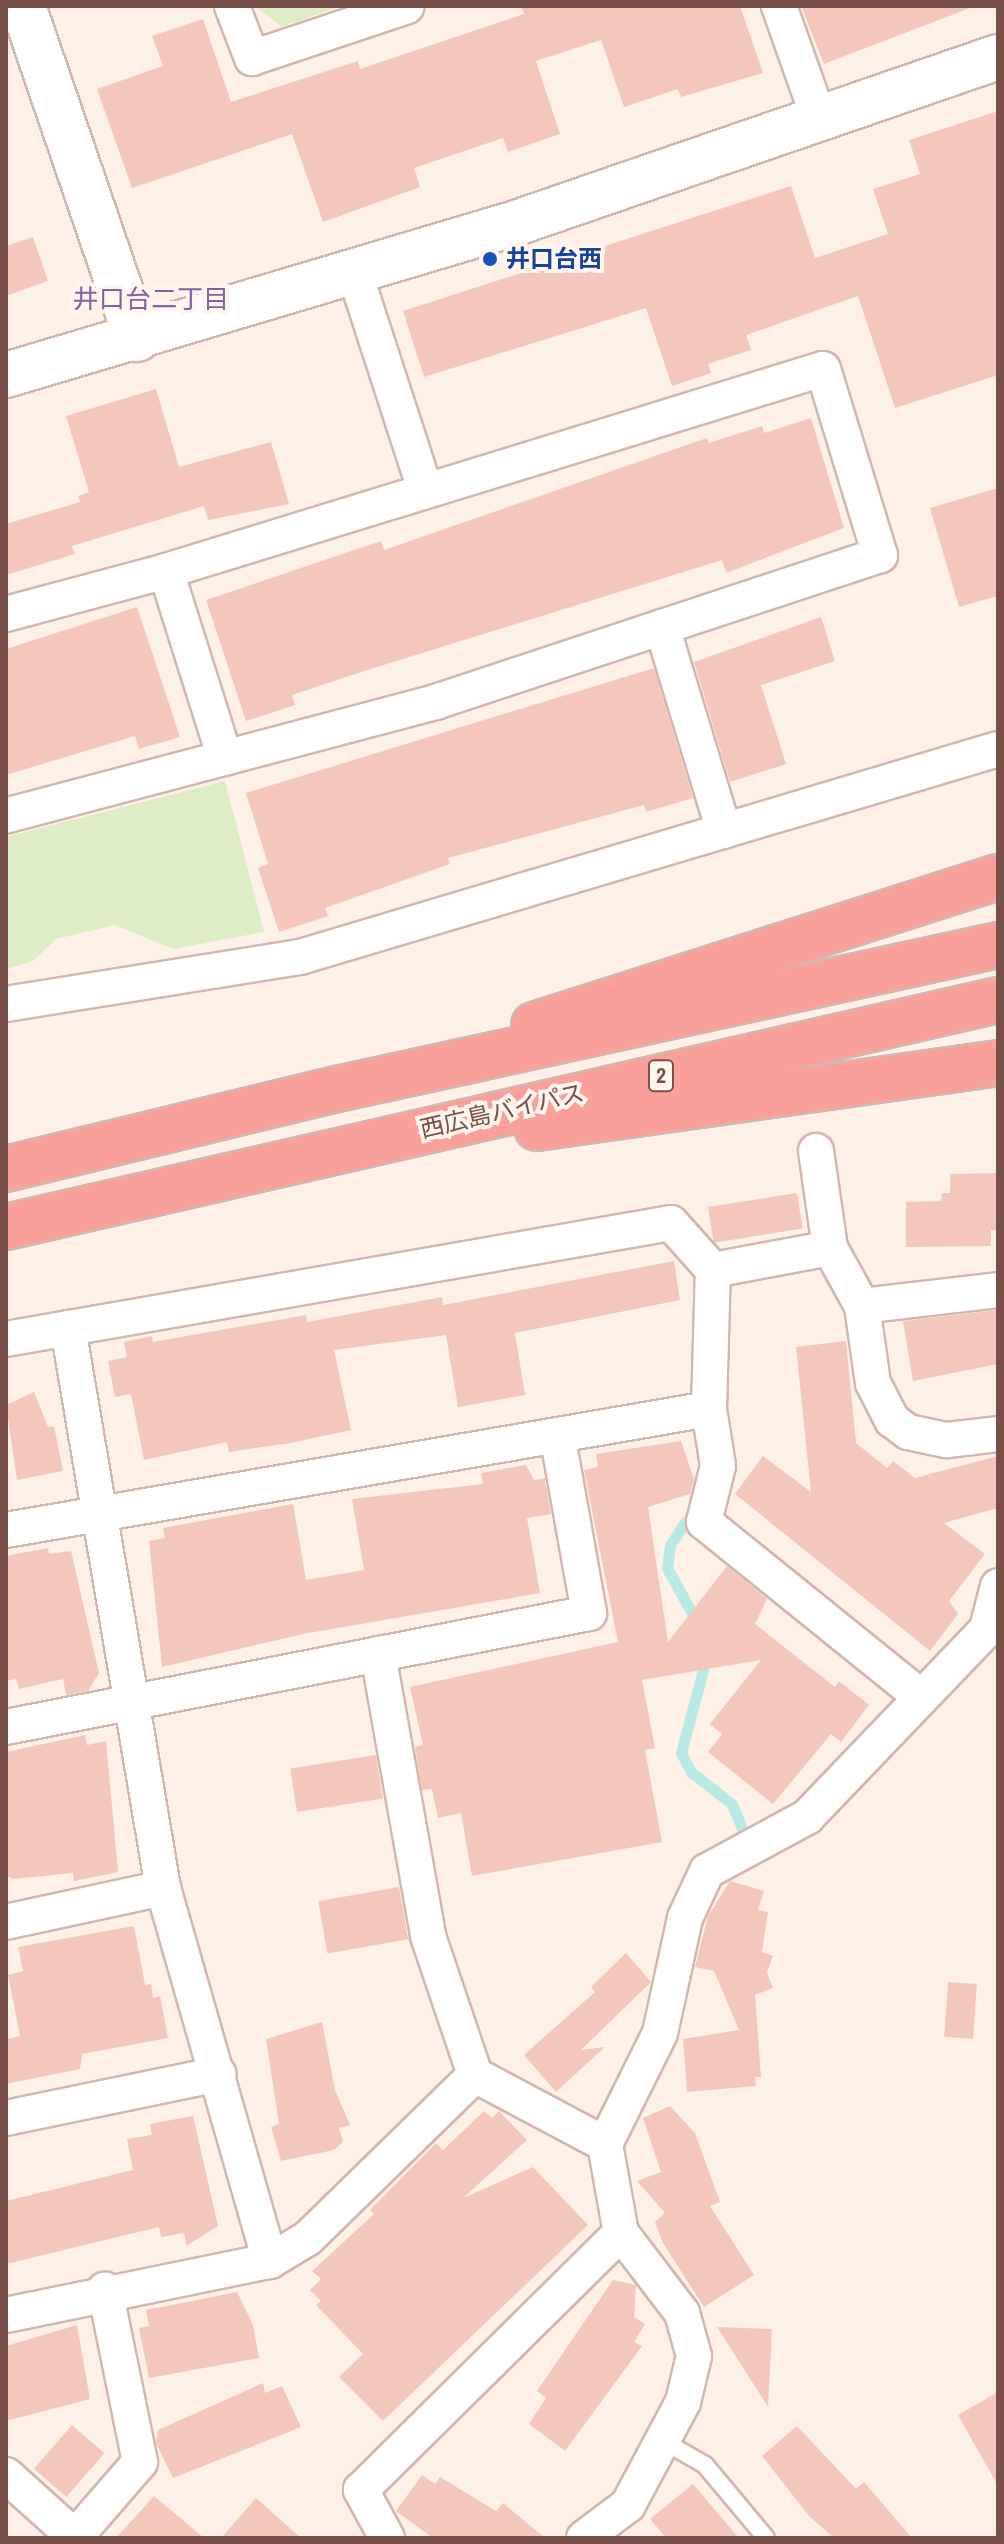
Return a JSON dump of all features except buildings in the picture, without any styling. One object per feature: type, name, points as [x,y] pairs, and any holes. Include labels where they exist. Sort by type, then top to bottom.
[{"type":"highway","points":[[337,1089],[998,877]]},
{"type":"highway","name":"2","points":[[6,1169],[337,1089],[998,945]]},
{"type":"highway","name":"西広島バイパス","points":[[13,1236],[148,1192],[998,1000]]},
{"type":"highway","points":[[323,1151],[590,1123],[998,1063]]},
{"type":"street","points":[[23,6],[137,339]]},
{"type":"street","points":[[232,6],[252,58],[407,6]]},
{"type":"street","points":[[779,6],[820,122]]},
{"type":"street","points":[[6,375],[355,274],[820,122],[998,57]]},
{"type":"street","points":[[355,274],[425,490]]},
{"type":"street","points":[[6,614],[166,571],[823,369],[880,555],[436,702],[6,816]]},
{"type":"street","points":[[166,571],[225,758]]},
{"type":"street","points":[[662,627],[724,831]]},
{"type":"street","points":[[6,1004],[300,957],[998,749]]},
{"type":"street","points":[[816,1151],[830,1248],[862,1306],[873,1383],[892,1420],[908,1432],[947,1440],[998,1434]]},
{"type":"street","points":[[6,1339],[671,1223],[713,1270],[709,1409],[718,1466],[704,1522],[921,1697]]},
{"type":"street","points":[[713,1270],[830,1248]]},
{"type":"street","points":[[862,1306],[998,1290]]},
{"type":"street","points":[[68,1328],[134,1701],[163,1888],[270,2261]]},
{"type":"street","points":[[6,1530],[558,1439],[709,1409]]},
{"type":"street","points":[[6,1727],[589,1613],[558,1439]]},
{"type":"street","points":[[584,2538],[628,2505],[665,2442],[683,2402],[694,2341],[682,2313],[621,2233],[605,2144],[660,2033],[676,1945],[707,1871],[807,1817],[987,1629],[998,1586]]},
{"type":"street","points":[[378,1654],[435,1965],[475,2075],[605,2144]]},
{"type":"street","points":[[6,1922],[163,1888]]},
{"type":"street","points":[[6,2118],[218,2074]]},
{"type":"street","points":[[6,2315],[105,2290],[270,2261],[308,2238],[475,2075]]},
{"type":"street","points":[[387,2538],[361,2490],[621,2233]]},
{"type":"street","points":[[6,2475],[76,2537],[140,2462],[105,2290]]},
{"type":"lane","points":[[665,2442],[705,2465],[766,2538]]},
{"type":"green space","points":[[255,6],[340,6],[282,27]]},
{"type":"green space","points":[[225,781],[264,932],[173,949],[115,925],[56,939],[33,961],[6,969],[6,837]]},
{"type":"waterway","points":[[685,1522],[670,1545],[667,1568],[698,1624]]},
{"type":"waterway","points":[[707,1655],[681,1753],[691,1772],[732,1804],[744,1834]]},
{"type":"place","name":"井口台西","points":[[490,259]]},
{"type":"district","name":"井口台二丁目","points":[[151,299]]}]
